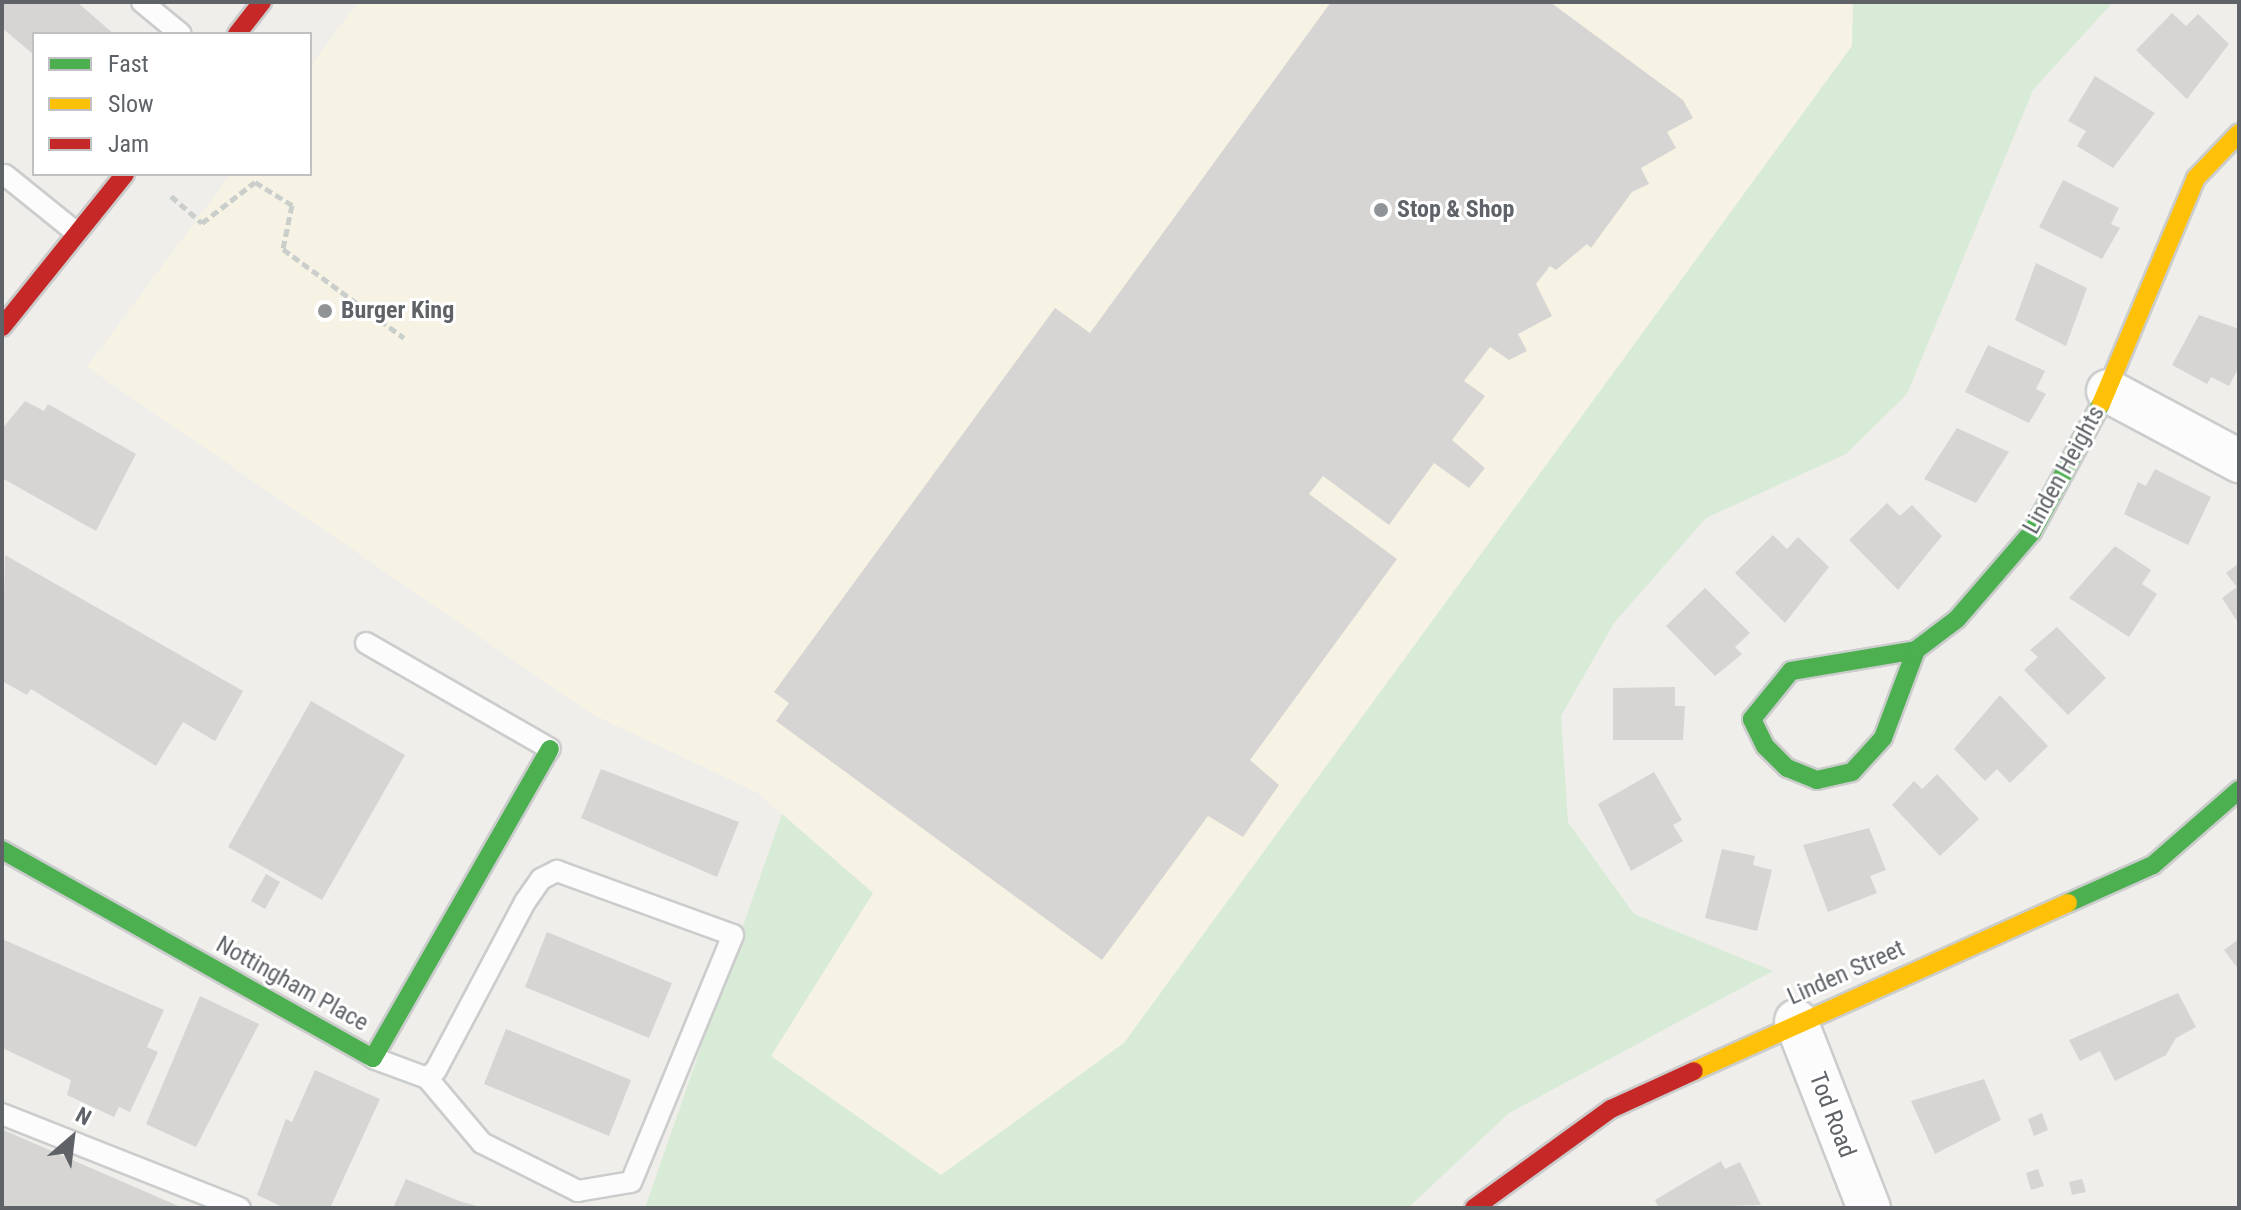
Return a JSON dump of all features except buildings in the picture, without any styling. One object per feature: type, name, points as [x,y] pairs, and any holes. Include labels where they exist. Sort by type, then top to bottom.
[{"type":"street","points":[[239,32],[262,2]]},
{"type":"street","name":"Linden Heights","points":[[1916,650],[1883,738],[1852,772],[1817,780],[1787,768],[1765,746],[1752,719],[1791,671],[1916,650],[1957,619],[2032,532],[2108,391],[2196,178],[2239,133]]},
{"type":"street","points":[[2,327],[123,176]]},
{"type":"street","name":"Linden Heights","points":[[2108,391],[2239,461]]},
{"type":"street","name":"Nottingham Place","points":[[2,850],[373,1058],[550,749]]},
{"type":"street","name":"Linden Street","points":[[1474,1208],[1611,1109],[1796,1021],[2153,865],[2239,790]]},
{"type":"street","name":"Tod Road","points":[[1796,1021],[1869,1208]]},
{"type":"lane","points":[[142,2],[179,32]]},
{"type":"lane","points":[[5,175],[77,233]]},
{"type":"lane","points":[[366,643],[550,749]]},
{"type":"lane","points":[[373,1058],[427,1078],[482,1143],[578,1191],[631,1182],[733,935],[557,871],[541,879],[525,902],[427,1078]]},
{"type":"lane","points":[[2,1114],[240,1208]]},
{"type":"path","points":[[171,196],[202,223],[255,182],[264,187],[292,205],[283,249],[404,338]]},
{"type":"shaded area","points":[[358,2],[1853,2],[1852,46],[1124,1043],[941,1176],[770,1056],[873,893],[758,793],[592,714],[87,367],[230,176],[312,176],[312,64]]},
{"type":"green space","points":[[1853,2],[2113,2],[2033,90],[1907,394],[1846,454],[1706,518],[1614,623],[1561,716],[1568,822],[1634,914],[1773,971],[1509,1113],[1408,1208],[645,1208],[782,814],[873,893],[771,1056],[941,1175],[1124,1043],[1852,46]]},
{"type":"traffic: fast","points":[[1916,650],[1883,738],[1852,772],[1817,780],[1787,768],[1765,746],[1752,719],[1791,671],[1916,650],[1957,619],[2032,532],[2101,404]]},
{"type":"traffic: fast","points":[[2,850],[373,1058],[550,749]]},
{"type":"traffic: fast","points":[[2068,903],[2153,865],[2239,790]]},
{"type":"traffic: slow","points":[[2101,404],[2196,178],[2239,133]]},
{"type":"traffic: slow","points":[[1694,1071],[2068,903]]},
{"type":"traffic: jam","points":[[239,32],[262,2]]},
{"type":"traffic: jam","points":[[2,327],[123,176]]},
{"type":"traffic: jam","points":[[1474,1208],[1611,1109],[1694,1071]]},
{"type":"place","name":"Stop & Shop","points":[[1381,210]]},
{"type":"place","name":"Burger King","points":[[325,311]]}]
